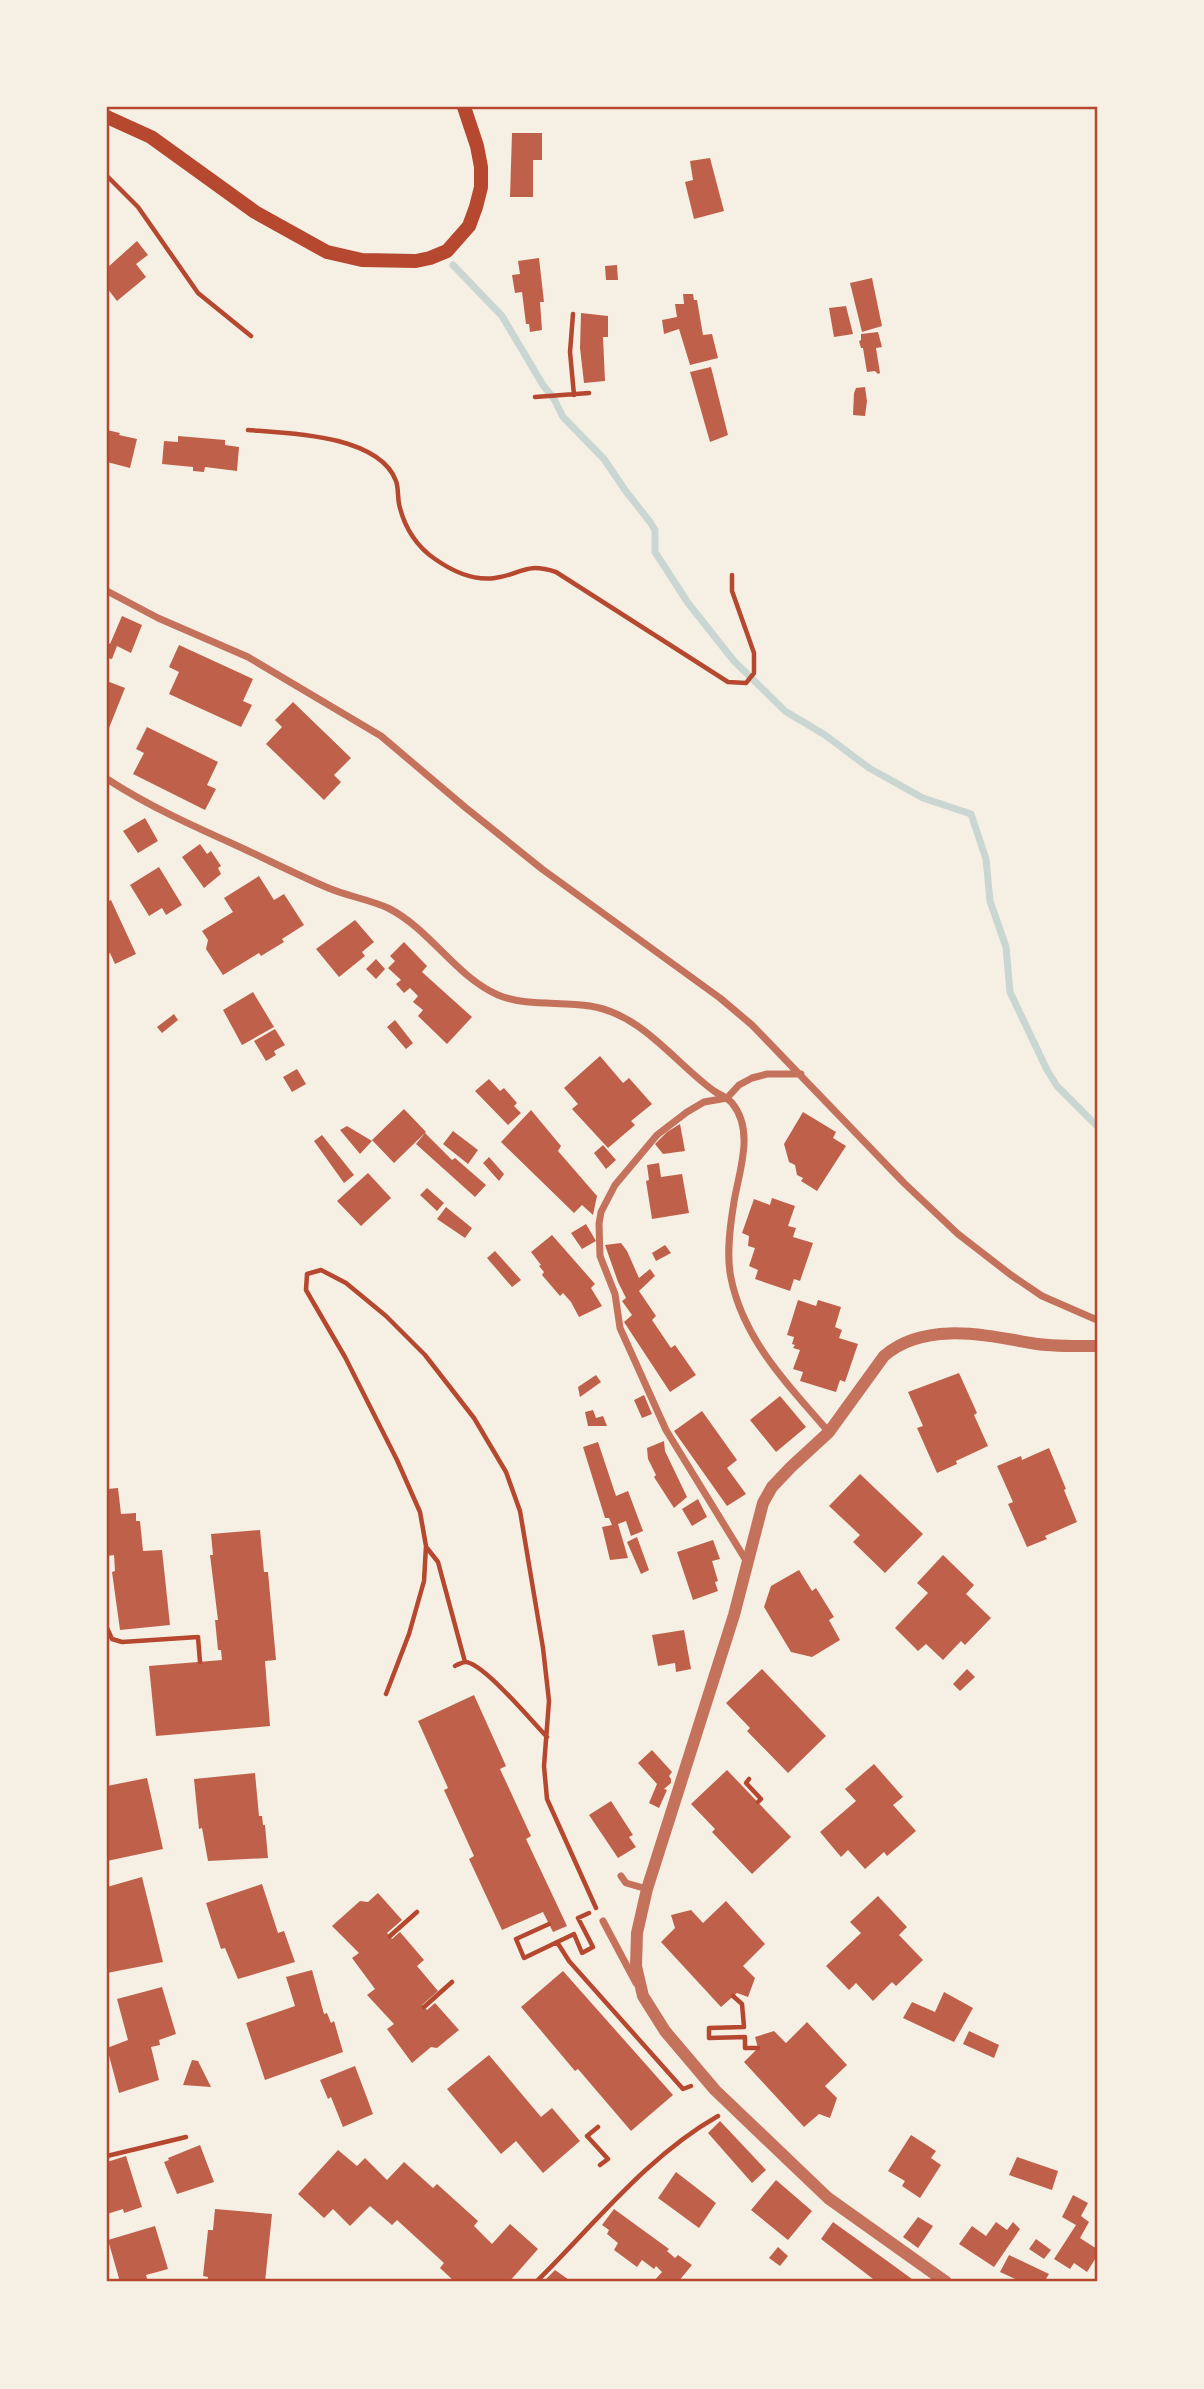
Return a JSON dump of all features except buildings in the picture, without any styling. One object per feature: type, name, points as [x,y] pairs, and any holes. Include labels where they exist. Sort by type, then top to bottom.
[{"type":"main road","points":[[107,117],[151,137],[256,212],[327,252],[362,260],[416,261],[447,251],[469,226],[477,207],[481,167],[475,137],[464,107]]},
{"type":"street","points":[[107,591],[158,618],[247,657],[381,736],[542,869],[734,1010],[772,1043],[904,1183],[958,1234],[1042,1296],[1097,1320]]},
{"type":"street","points":[[107,779],[144,803],[201,830],[327,887],[387,908],[406,919],[459,968],[499,995],[516,1000],[593,1006],[622,1017],[668,1051],[713,1090],[727,1098],[742,1120],[744,1137],[731,1230],[731,1279],[740,1306],[764,1354],[829,1432]]},
{"type":"street","points":[[747,1563],[666,1430],[620,1328],[615,1294],[600,1256],[601,1212],[615,1185],[657,1135],[687,1112],[704,1102],[727,1098],[739,1085],[752,1078],[767,1074],[801,1074]]},
{"type":"street","points":[[643,1996],[636,1966],[637,1933],[647,1889],[734,1615],[763,1503],[772,1488],[829,1432],[884,1356],[915,1339],[942,1334],[977,1334],[1033,1344],[1097,1346]]},
{"type":"street","points":[[621,1876],[626,1883],[647,1889]]},
{"type":"street","points":[[603,1921],[665,2031],[733,2108],[828,2198],[946,2282]]},
{"type":"path","points":[[107,176],[138,207],[198,293],[251,336]]},
{"type":"path","points":[[573,314],[570,352],[574,395]]},
{"type":"path","points":[[535,397],[589,393]]},
{"type":"path","points":[[247,430],[315,437],[351,446],[376,456],[388,466],[397,483],[399,506],[407,527],[416,542],[434,558],[475,578],[496,578],[527,567],[540,567],[556,572],[728,682],[746,683],[754,673],[754,653],[732,591],[732,575]]},
{"type":"path","points":[[386,1694],[409,1634],[424,1581],[426,1546],[420,1512],[397,1460],[345,1357],[306,1290],[307,1274],[321,1270],[346,1283],[425,1355],[474,1418],[506,1472],[520,1511],[543,1648],[549,1701],[544,1766],[547,1800],[603,1921]]},
{"type":"path","points":[[426,1546],[438,1562],[465,1662]]},
{"type":"path","points":[[107,1628],[112,1639],[118,1642],[198,1637],[200,1662]]},
{"type":"path","points":[[455,1666],[465,1662],[475,1665],[497,1684],[547,1738]]},
{"type":"path","points":[[749,1779],[746,1783],[761,1799],[758,1802]]},
{"type":"path","points":[[390,1936],[417,1912]]},
{"type":"path","points":[[549,1924],[516,1939],[524,1958],[574,1934],[582,1953],[593,1947],[578,1917],[589,1913]]},
{"type":"path","points":[[557,1942],[569,1961],[683,2089]]},
{"type":"path","points":[[424,2007],[452,1982]]},
{"type":"path","points":[[733,1996],[742,2004],[744,2027],[709,2028],[709,2038],[745,2037],[745,2048],[758,2048]]},
{"type":"path","points":[[536,2282],[653,2164],[697,2129],[733,2108]]},
{"type":"path","points":[[598,2127],[587,2136],[608,2159],[600,2165]]},
{"type":"path","points":[[107,2156],[186,2137]]},
{"type":"waterway","points":[[453,265],[502,316],[563,417],[604,459],[650,522],[655,530],[655,552],[688,603],[734,661],[785,711],[825,735],[869,768],[923,798],[971,814],[986,859],[990,901],[1006,947],[1010,992],[1057,1086],[1097,1126]]}]
